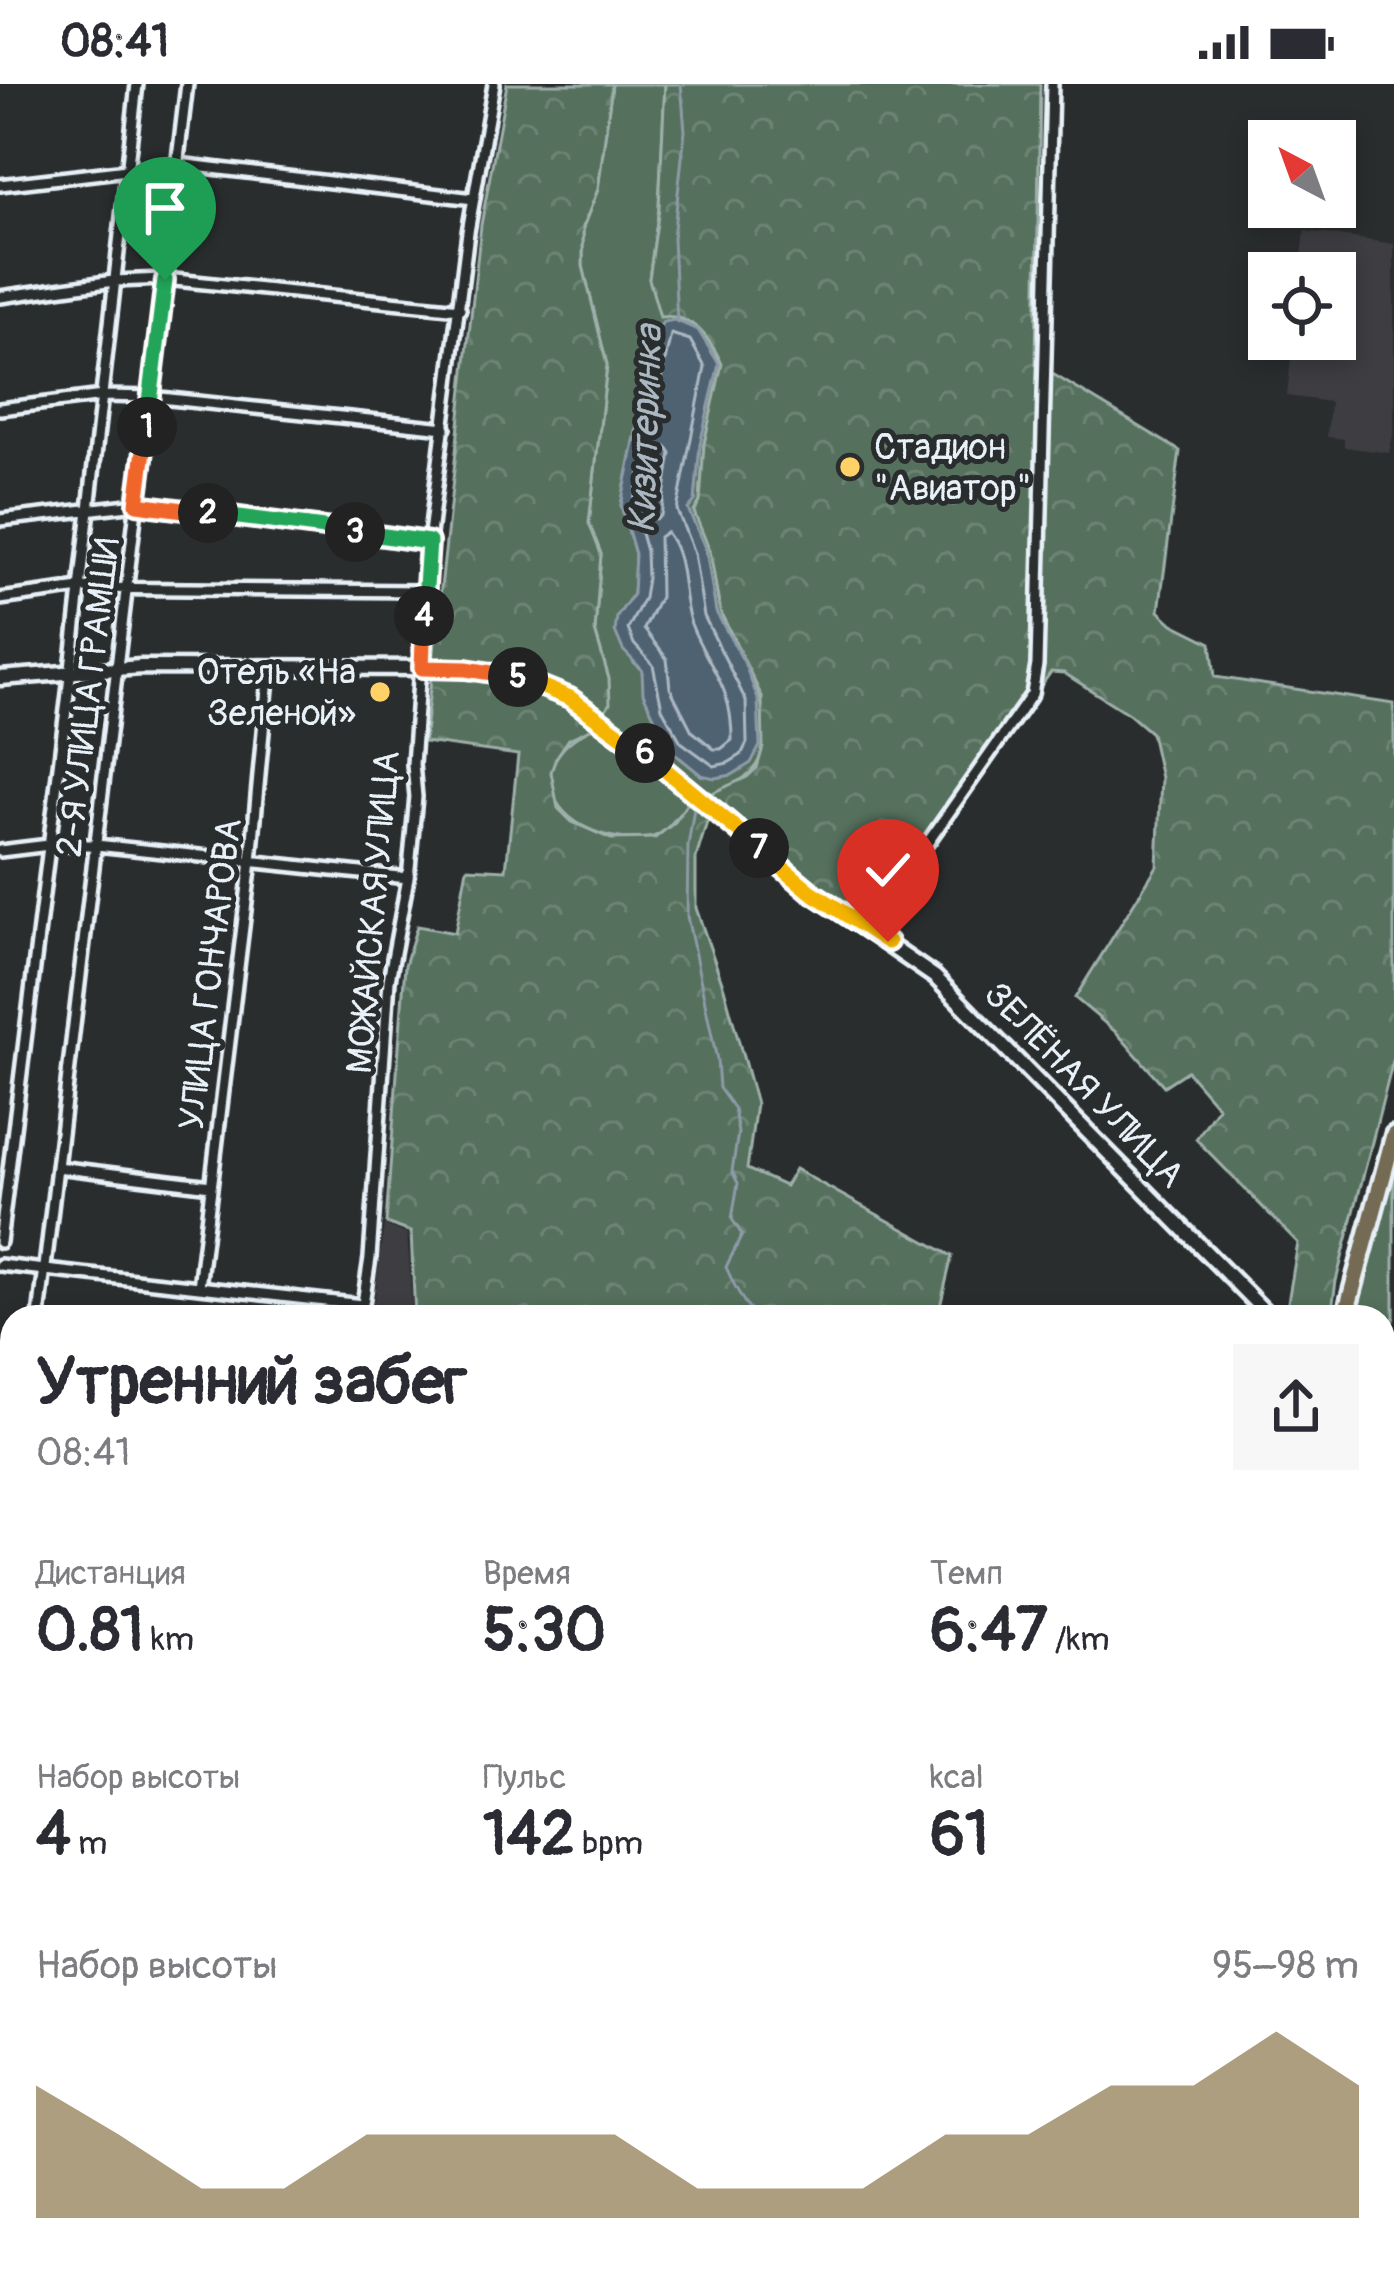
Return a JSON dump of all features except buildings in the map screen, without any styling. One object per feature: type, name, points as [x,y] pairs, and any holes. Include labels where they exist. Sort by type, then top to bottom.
[{"type":"main road","points":[[1348,1305],[1394,1135]]},
{"type":"street","points":[[0,1242],[137,84]]},
{"type":"street","name":"2-Я УЛИЦА ГРАМШИ","points":[[40,1305],[187,84]]},
{"type":"street","name":"МОЖАЙСКАЯ УЛИЦА","points":[[362,1305],[370,1258],[389,980],[408,878],[429,542],[474,199],[494,84]]},
{"type":"street","points":[[867,929],[1032,694],[1037,665],[1052,84]]},
{"type":"street","points":[[0,184],[178,164],[474,199]]},
{"type":"street","points":[[0,297],[114,281],[165,280],[460,309]]},
{"type":"street","points":[[0,409],[103,396],[151,397],[446,428]]},
{"type":"street","points":[[0,520],[137,504],[429,542]]},
{"type":"street","points":[[0,599],[80,588],[425,591]]},
{"type":"street","name":"ЗЕЛЁНАЯ УЛИЦА","points":[[0,678],[118,667],[419,668],[506,674],[570,698],[716,809],[810,891],[935,977],[1258,1305]]},
{"type":"street","name":"УЛИЦА ГОНЧАРОВА","points":[[199,1287],[251,861],[269,667]]},
{"type":"street","points":[[0,851],[96,845],[408,878]]},
{"type":"street","points":[[57,1166],[211,1186]]},
{"type":"street","points":[[0,1265],[320,1305]]},
{"type":"shaded area","points":[[1305,231],[1394,244],[1394,431],[1389,453],[1344,447],[1344,439],[1327,437],[1330,402],[1287,396],[1291,360],[1356,360],[1356,252],[1302,252]]},
{"type":"shaded area","points":[[384,1225],[407,1234],[412,1305],[374,1305]]},
{"type":"green space","points":[[507,84],[612,84],[598,189],[583,227],[583,266],[607,365],[589,523],[601,554],[595,631],[609,679],[610,703],[594,727],[569,739],[551,772],[558,808],[572,822],[611,839],[655,838],[675,822],[686,805],[747,777],[757,768],[763,747],[762,697],[720,611],[710,551],[694,512],[700,502],[704,444],[722,364],[706,336],[691,323],[660,317],[649,279],[659,208],[665,84],[1040,84],[1036,364],[1180,451],[1159,611],[1173,624],[1211,643],[1215,677],[1394,704],[1394,1057],[1333,1305],[1288,1305],[1298,1243],[1196,1139],[1218,1107],[1187,1071],[1164,1086],[1117,1033],[1075,998],[1157,866],[1161,778],[1151,733],[1064,673],[1051,672],[872,922],[807,876],[724,804],[707,822],[696,858],[696,908],[756,1104],[747,1169],[785,1186],[795,1169],[952,1256],[940,1305],[414,1305],[411,1232],[386,1223],[405,965],[417,926],[455,933],[467,868],[506,870],[518,755],[424,742],[481,225]]},
{"type":"green space","points":[[612,84],[665,84],[659,208],[649,279],[671,315],[701,328],[722,364],[704,444],[700,502],[694,512],[711,555],[726,628],[750,673],[757,687],[764,723],[760,758],[747,775],[690,804],[663,832],[648,838],[619,838],[593,831],[572,819],[557,802],[550,784],[553,764],[567,745],[594,727],[609,679],[595,631],[601,554],[589,523],[607,365],[583,266],[583,227],[598,189]],"holes":[[[657,330],[700,444],[695,500],[688,509],[706,550],[716,612],[758,699],[701,775],[654,715],[642,670],[634,663],[617,617],[633,594],[635,554],[621,505]]]},
{"type":"green space","points":[[1394,1173],[1394,1305],[1357,1305]]},
{"type":"water","points":[[675,320],[698,330],[719,364],[700,444],[695,501],[688,509],[706,550],[716,612],[758,699],[760,746],[751,763],[732,775],[715,778],[701,775],[669,749],[643,693],[642,670],[623,650],[615,631],[617,617],[633,594],[635,554],[621,506],[657,330],[663,322]]},
{"type":"waterway","name":"Кизитеринка","points":[[677,323],[673,238],[685,131],[681,84]]},
{"type":"waterway","name":"Кизитеринка","points":[[695,802],[688,846],[687,916],[719,1088],[734,1109],[738,1133],[732,1219],[742,1235],[726,1267],[747,1305]]},
{"type":"place","name":"Стадион \"Авиатор\"","points":[[850,467]]},
{"type":"place","name":"Отель «На Зеленой»","points":[[380,692]]},
{"type":"route","points":[[165,280],[137,504],[429,542],[422,668],[506,674],[570,698],[716,809],[810,891],[888,942]]}]
